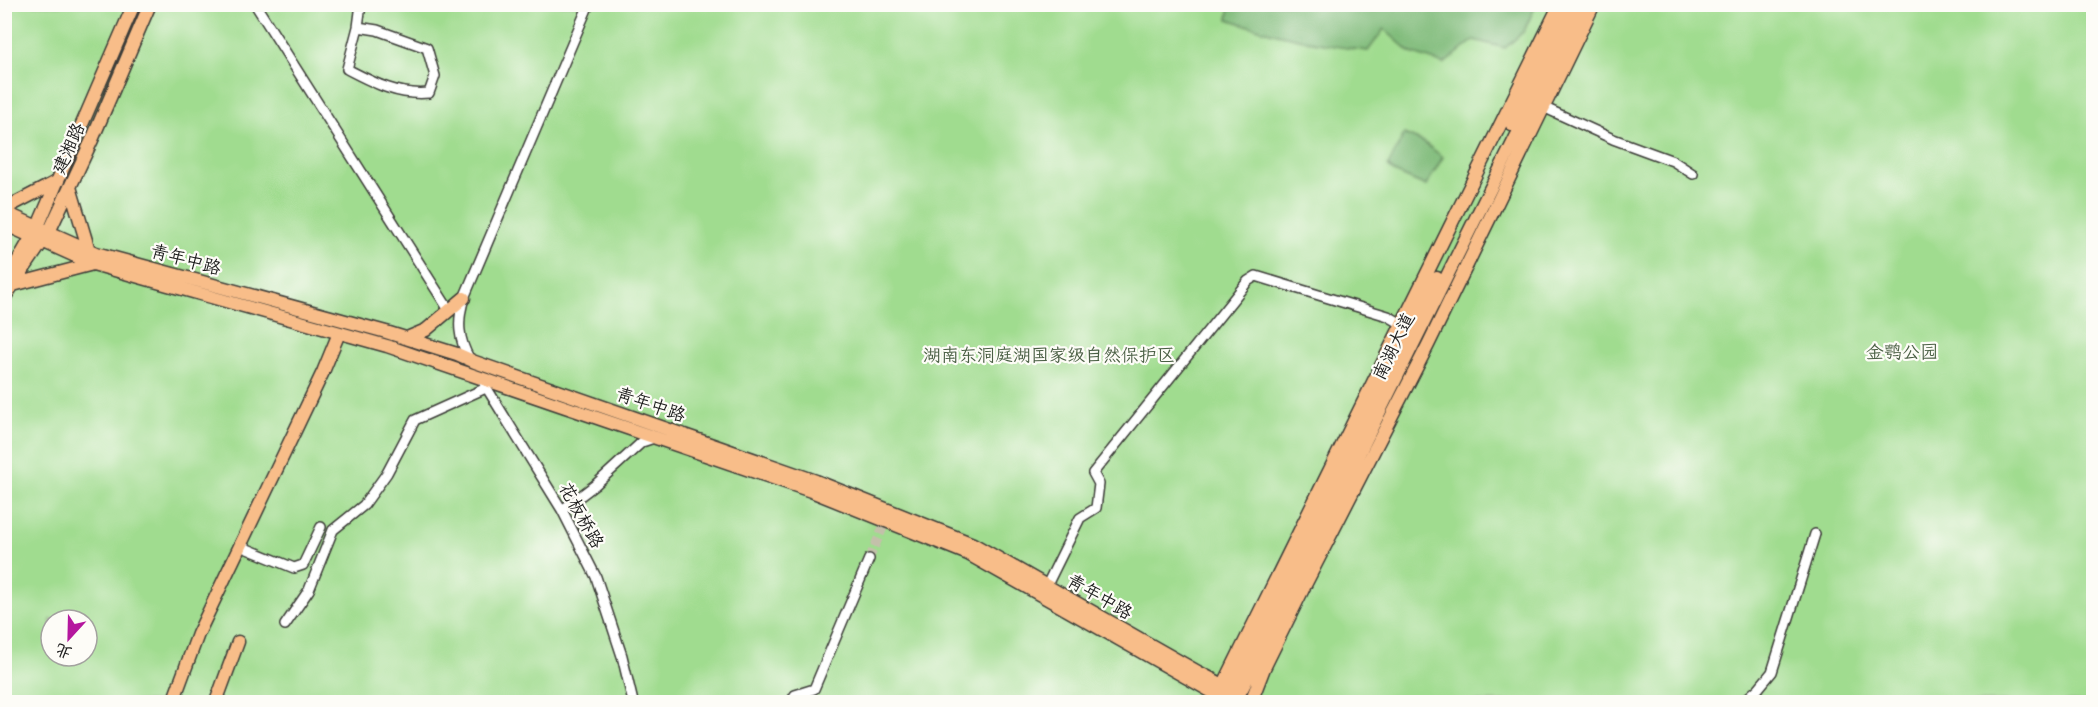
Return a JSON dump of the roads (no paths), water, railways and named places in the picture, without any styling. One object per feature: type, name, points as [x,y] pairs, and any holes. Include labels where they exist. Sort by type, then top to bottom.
[{"type":"main road","name":"建湘路","points":[[41,234],[58,181],[134,4]]},
{"type":"main road","name":"建湘路","points":[[4,298],[8,282],[70,187],[150,4]]},
{"type":"main road","points":[[1227,697],[1402,324],[1560,4]]},
{"type":"main road","name":"南湖大道","points":[[1227,697],[1485,183],[1570,4]]},
{"type":"main road","name":"南湖大道","points":[[1227,697],[1582,4]]},
{"type":"main road","points":[[1253,700],[1264,668],[1304,586],[1428,345],[1594,4]]},
{"type":"main road","points":[[4,211],[58,181]]},
{"type":"main road","points":[[4,259],[8,282],[93,264],[70,187]]},
{"type":"main road","name":"青年中路","points":[[4,211],[93,264],[387,346],[483,384],[657,437],[812,491],[968,554],[1044,591]]},
{"type":"main road","name":"青年中路","points":[[4,224],[407,338],[816,481],[973,544],[1044,591],[1227,697],[1253,700]]},
{"type":"main road","points":[[407,338],[426,330],[464,298]]},
{"type":"main road","points":[[173,702],[198,634],[323,372],[339,333]]},
{"type":"main road","points":[[216,702],[238,642]]},
{"type":"street","points":[[255,4],[449,310]]},
{"type":"street","points":[[358,27],[377,30],[427,48],[435,76],[429,93],[412,94],[382,87],[347,69],[358,27],[361,4]]},
{"type":"street","name":"花板桥路","points":[[590,4],[464,298],[459,313],[460,343],[562,510],[596,577],[622,656],[633,702]]},
{"type":"street","points":[[1543,107],[1613,139],[1673,161],[1693,174]]},
{"type":"street","points":[[1044,591],[1080,518],[1096,508],[1099,484],[1093,473],[1248,281],[1256,276],[1388,316],[1402,324]]},
{"type":"street","points":[[285,625],[309,590],[333,530],[364,505],[387,473],[415,420],[483,384]]},
{"type":"street","points":[[562,510],[595,486],[642,442],[657,437]]},
{"type":"street","points":[[240,546],[294,568],[303,565],[321,527]]},
{"type":"street","points":[[1743,702],[1772,672],[1815,534]]},
{"type":"street","points":[[791,702],[795,695],[814,689],[869,559]]},
{"type":"tunnel","points":[[869,559],[886,521]]},
{"type":"park label","name":"金鹗公园","points":[[1902,351]]},
{"type":"park label","name":"湖南东洞庭湖国家级自然保护区","points":[[1049,354]]}]
